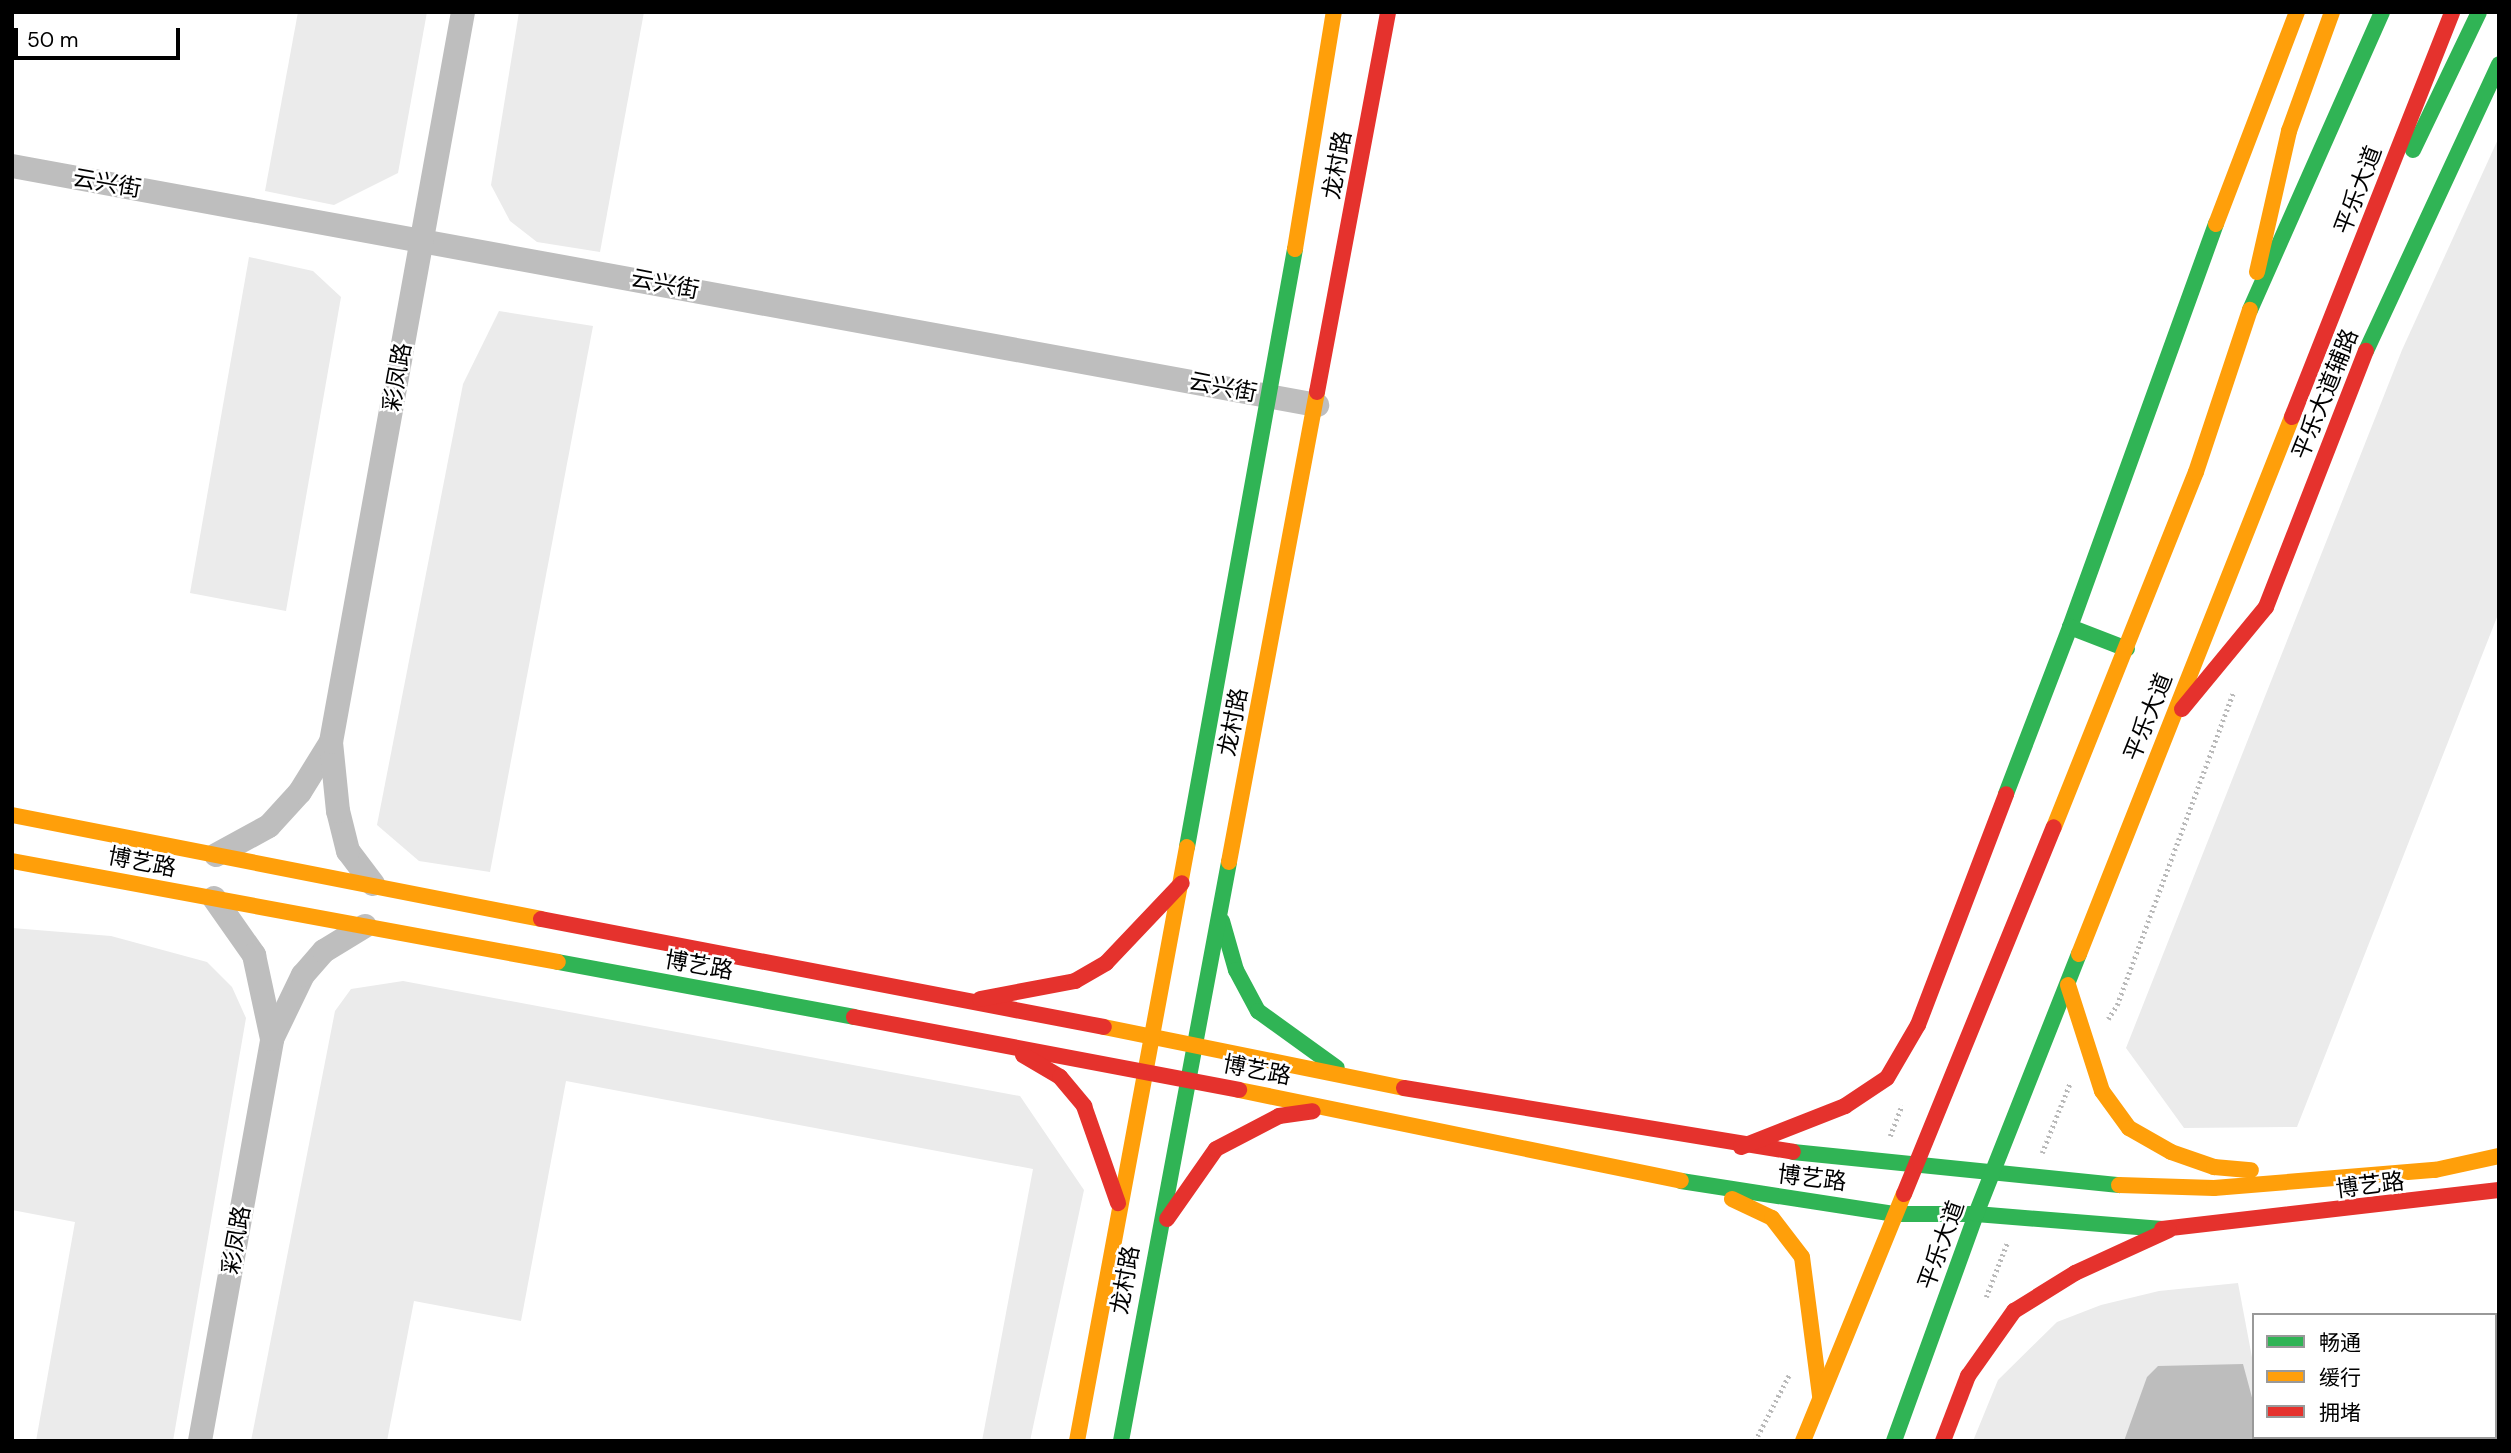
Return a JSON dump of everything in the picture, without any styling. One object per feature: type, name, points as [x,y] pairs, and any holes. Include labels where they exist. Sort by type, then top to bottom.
[{"type":"main road","name":"龙村路","points":[[1077,1441],[1270,396],[1334,12]]},
{"type":"main road","name":"龙村路","points":[[1121,1441],[1155,1239],[1196,1043],[1317,405],[1388,12]]},
{"type":"main road","points":[[1803,1441],[2127,649],[2196,472],[2246,320],[2290,131],[2332,12]]},
{"type":"main road","points":[[2246,320],[2382,12]]},
{"type":"main road","name":"平乐大道","points":[[1895,1441],[1976,1214],[1994,1175],[2169,724],[2452,12]]},
{"type":"main road","points":[[2354,264],[2479,12]]},
{"type":"main road","points":[[1741,1147],[1845,1106],[1887,1078],[1908,1048],[2070,627],[2186,300],[2294,14]]},
{"type":"main road","name":"平乐大道辅路","points":[[2169,724],[2266,607],[2363,357],[2499,64]]},
{"type":"main road","points":[[2070,627],[2127,649]]},
{"type":"main road","name":"博艺路","points":[[12,815],[962,1002],[1196,1043],[1356,1080],[1741,1147],[1994,1175],[2214,1188],[2435,1170],[2499,1156]]},
{"type":"main road","name":"博艺路","points":[[12,861],[1146,1071],[1704,1186],[1895,1214],[1976,1214],[2169,1230],[2499,1190]]},
{"type":"main road","points":[[12,869],[47,867]]},
{"type":"main road","points":[[962,1002],[1075,981],[1106,963],[1182,883]]},
{"type":"main road","points":[[1220,912],[1236,970],[1258,1011],[1290,1038],[1356,1080]]},
{"type":"main road","points":[[2068,985],[2090,1046],[2102,1091],[2129,1128],[2171,1152],[2214,1167],[2344,1177]]},
{"type":"main road","points":[[1006,1045],[1060,1077],[1084,1106],[1120,1209]]},
{"type":"main road","points":[[1155,1239],[1216,1149],[1279,1116],[1335,1108]]},
{"type":"main road","points":[[1704,1186],[1772,1218],[1802,1257],[1820,1396]]},
{"type":"main road","points":[[1943,1441],[1968,1376],[2014,1311],[2075,1273],[2169,1230]]},
{"type":"street","name":"彩凤路","points":[[373,884],[348,851],[338,811],[331,742],[463,12]]},
{"type":"street","name":"云兴街","points":[[12,166],[1317,405]]},
{"type":"street","name":"彩凤路","points":[[216,855],[270,826],[300,792],[331,742]]},
{"type":"street","points":[[214,898],[254,955],[272,1039]]},
{"type":"street","points":[[272,1039],[303,975],[324,951],[365,926]]},
{"type":"street","name":"彩凤路","points":[[200,1441],[272,1039]]},
{"type":"path","points":[[2032,1178],[2075,1071],[2117,1005],[2237,684]]},
{"type":"path","points":[[1880,1161],[1903,1094]]},
{"type":"path","points":[[1983,1304],[2016,1219]]},
{"type":"path","points":[[1755,1441],[1793,1368]]},
{"type":"shaded area","points":[[298,12],[427,12],[398,173],[334,205],[265,191]]},
{"type":"shaded area","points":[[519,12],[644,12],[600,252],[537,242],[510,221],[491,185]]},
{"type":"shaded area","points":[[2499,137],[2499,612],[2297,1127],[2184,1128],[2126,1048],[2402,350]]},
{"type":"shaded area","points":[[249,257],[313,271],[341,297],[286,611],[190,593]]},
{"type":"shaded area","points":[[499,311],[593,326],[490,872],[419,861],[377,825],[463,384]]},
{"type":"shaded area","points":[[12,928],[111,936],[207,962],[232,987],[246,1018],[173,1441],[36,1441],[75,1222],[12,1210]]},
{"type":"shaded area","points":[[403,981],[1020,1096],[1084,1190],[1030,1441],[982,1441],[1033,1169],[566,1081],[521,1321],[414,1301],[387,1441],[251,1441],[335,1011],[351,989]]},
{"type":"shaded area","points":[[2238,1283],[2252,1357],[2252,1439],[2274,1441],[1973,1441],[1998,1380],[2057,1322],[2101,1305],[2159,1291]]},
{"type":"shaded area","points":[[2243,1364],[2252,1398],[2252,1439],[2263,1441],[2124,1441],[2147,1377],[2158,1366]]},
{"type":"traffic: fast","points":[[2250,310],[2382,12]]},
{"type":"traffic: fast","points":[[2413,150],[2479,12]]},
{"type":"traffic: fast","points":[[2366,351],[2499,64]]},
{"type":"traffic: fast","points":[[2070,627],[2216,224]]},
{"type":"traffic: fast","points":[[1187,847],[1295,249]]},
{"type":"traffic: fast","points":[[2006,794],[2070,627],[2127,649]]},
{"type":"traffic: fast","points":[[1121,1441],[1229,862]]},
{"type":"traffic: fast","points":[[1222,921],[1236,970],[1258,1011],[1337,1068]]},
{"type":"traffic: fast","points":[[1894,1441],[1976,1214],[2079,954]]},
{"type":"traffic: fast","points":[[558,962],[854,1017]]},
{"type":"traffic: fast","points":[[1793,1152],[2119,1185]]},
{"type":"traffic: fast","points":[[1681,1181],[1895,1214],[1976,1214],[2162,1229]]},
{"type":"traffic: slow","points":[[1295,249],[1334,12]]},
{"type":"traffic: slow","points":[[2216,224],[2297,12]]},
{"type":"traffic: slow","points":[[2257,272],[2289,131],[2332,12]]},
{"type":"traffic: slow","points":[[2054,827],[2196,472],[2250,310]]},
{"type":"traffic: slow","points":[[1229,862],[1317,392]]},
{"type":"traffic: slow","points":[[2079,954],[2292,417]]},
{"type":"traffic: slow","points":[[12,815],[541,919]]},
{"type":"traffic: slow","points":[[1077,1441],[1187,847]]},
{"type":"traffic: slow","points":[[12,861],[558,962]]},
{"type":"traffic: slow","points":[[2068,985],[2102,1091],[2129,1128],[2171,1152],[2214,1167],[2251,1170]]},
{"type":"traffic: slow","points":[[1104,1027],[1404,1088]]},
{"type":"traffic: slow","points":[[1239,1090],[1681,1181]]},
{"type":"traffic: slow","points":[[2119,1185],[2214,1188],[2435,1170],[2499,1156]]},
{"type":"traffic: slow","points":[[1803,1441],[1904,1194]]},
{"type":"traffic: slow","points":[[1732,1199],[1772,1218],[1802,1257],[1820,1396]]},
{"type":"traffic: jam","points":[[1317,392],[1388,12]]},
{"type":"traffic: jam","points":[[2292,417],[2452,12]]},
{"type":"traffic: jam","points":[[2182,709],[2266,607],[2366,351]]},
{"type":"traffic: jam","points":[[1741,1147],[1845,1106],[1887,1078],[1918,1025],[2006,794]]},
{"type":"traffic: jam","points":[[1904,1194],[2054,827]]},
{"type":"traffic: jam","points":[[980,999],[1075,981],[1106,963],[1182,883]]},
{"type":"traffic: jam","points":[[541,919],[1104,1027]]},
{"type":"traffic: jam","points":[[854,1017],[1239,1090]]},
{"type":"traffic: jam","points":[[1023,1055],[1060,1077],[1084,1106],[1118,1203]]},
{"type":"traffic: jam","points":[[1404,1088],[1793,1152]]},
{"type":"traffic: jam","points":[[1167,1219],[1216,1149],[1279,1116],[1313,1111]]},
{"type":"traffic: jam","points":[[2162,1229],[2499,1190]]},
{"type":"traffic: jam","points":[[1943,1441],[1968,1376],[2014,1311],[2075,1273],[2169,1230]]}]
